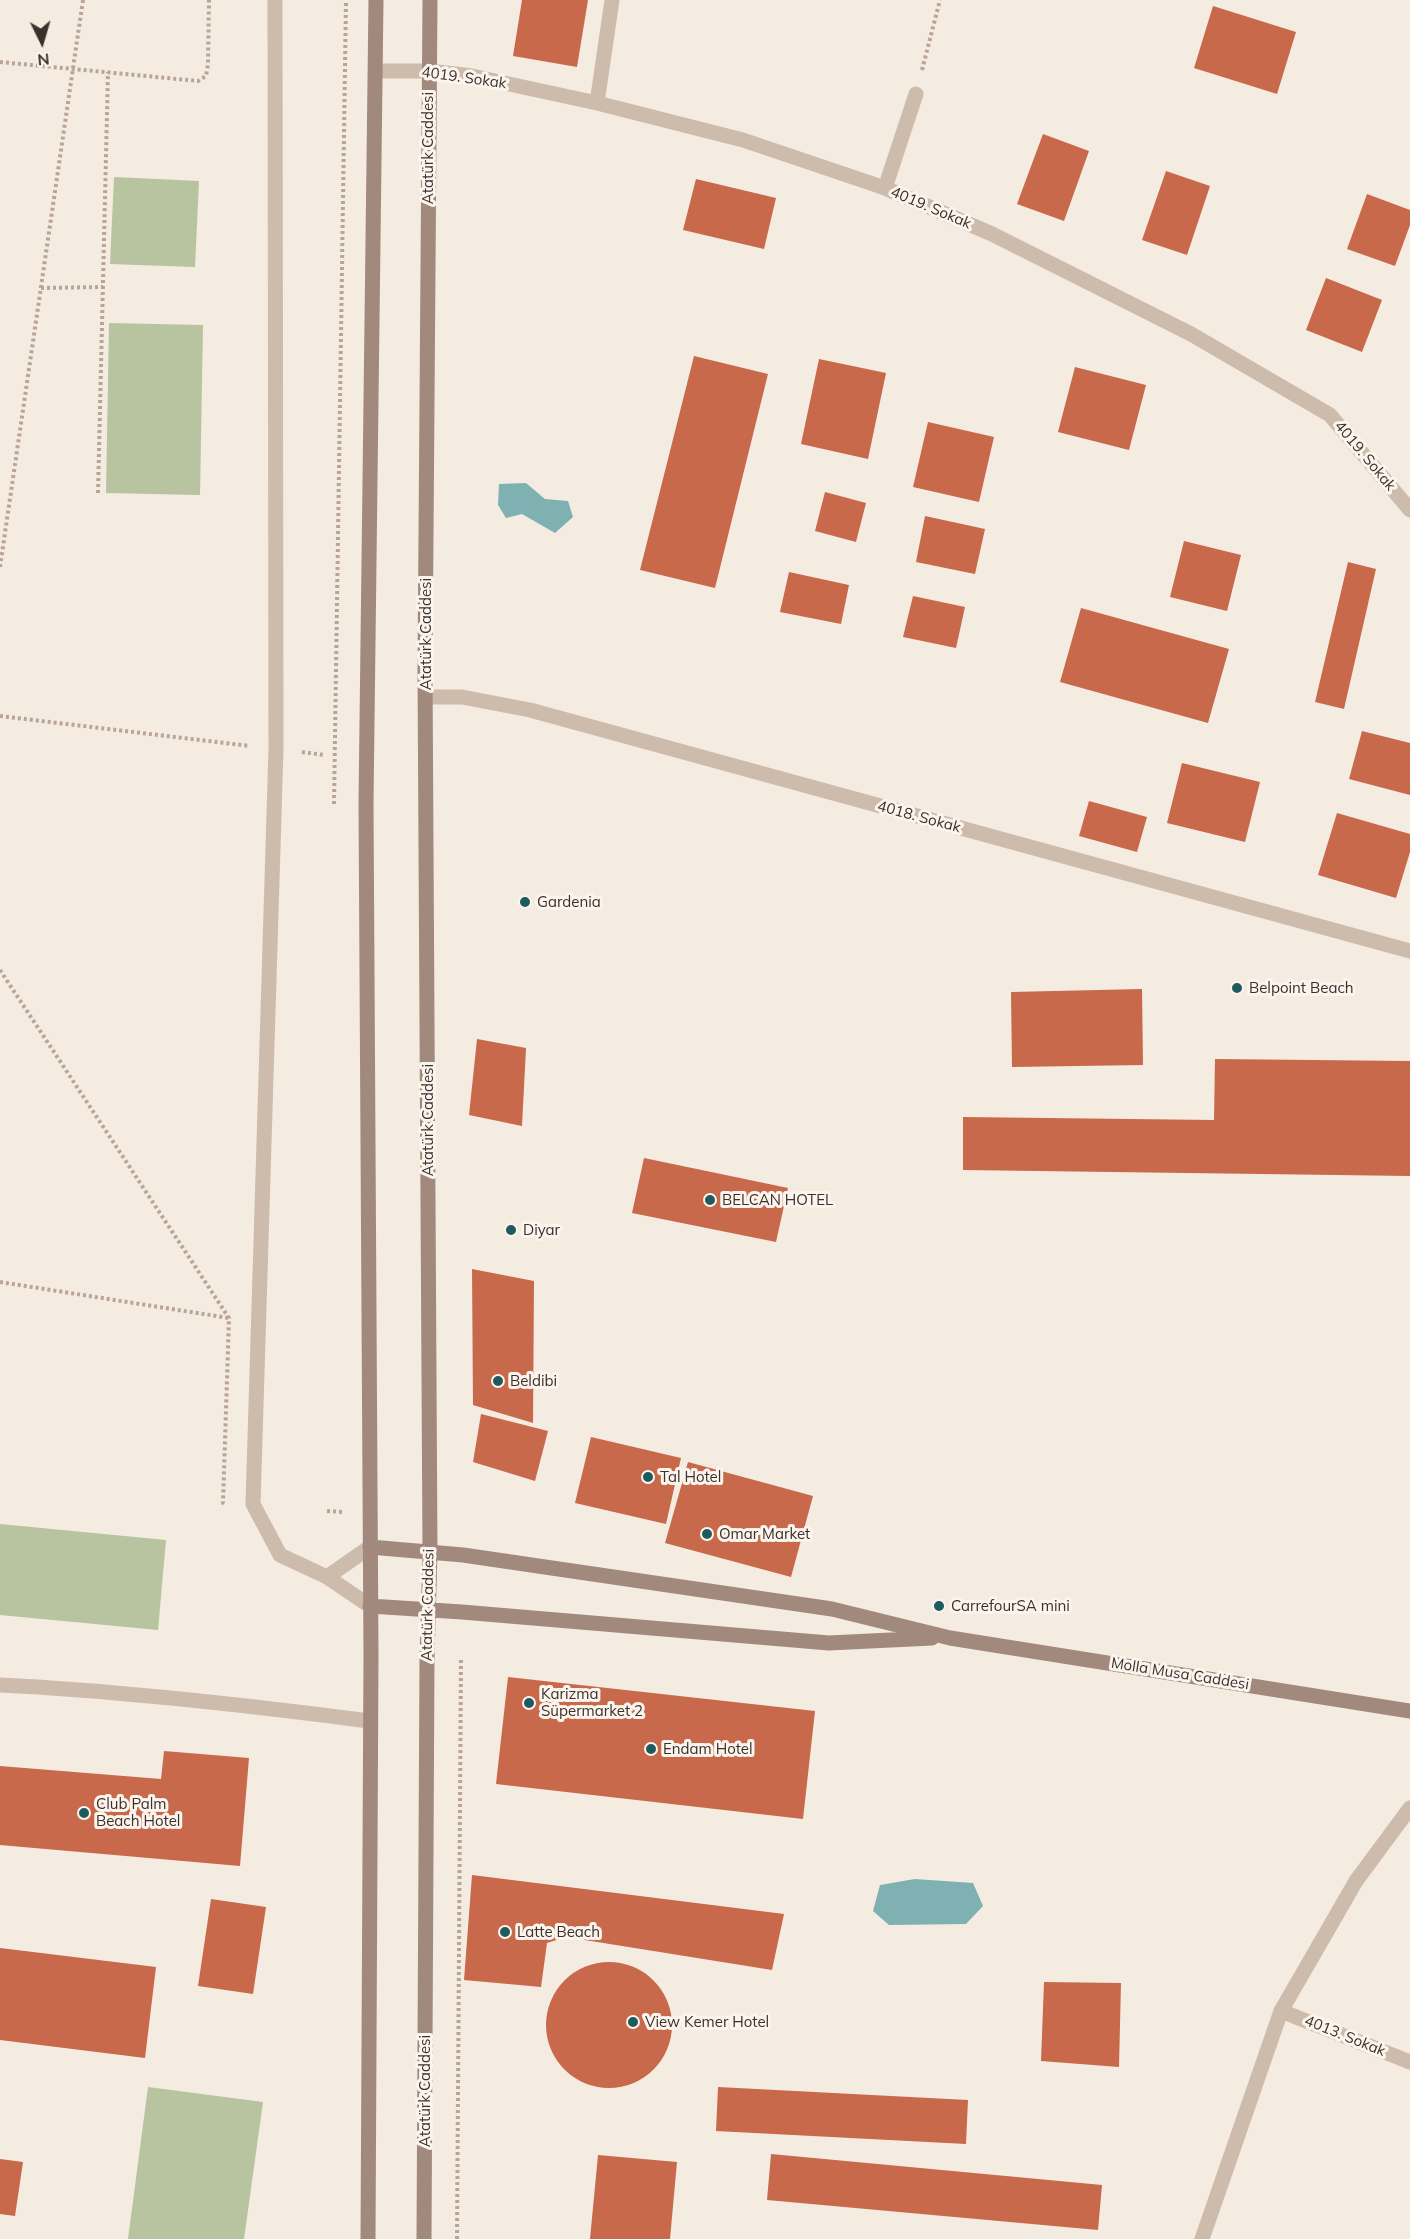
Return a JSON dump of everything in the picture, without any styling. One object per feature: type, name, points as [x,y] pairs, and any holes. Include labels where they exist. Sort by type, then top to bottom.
[{"type":"street","points":[[275,0],[276,749],[253,1504],[280,1555],[327,1577],[370,1606],[829,1643],[950,1638]]},
{"type":"street","points":[[369,2239],[370,1547],[366,803],[376,0]]},
{"type":"street","name":"Atatürk Caddesi","points":[[424,2239],[427,1609],[430,1552],[426,697],[430,0]]},
{"type":"street","points":[[597,103],[612,0]]},
{"type":"street","name":"4019. Sokak","points":[[376,70],[429,71],[472,76],[597,103],[744,140],[885,188],[992,234],[1180,329],[1330,415],[1410,510]]},
{"type":"street","points":[[885,188],[916,94]]},
{"type":"street","name":"4018. Sokak","points":[[426,697],[462,697],[530,710],[1410,951]]},
{"type":"street","points":[[327,1577],[370,1547],[464,1555],[832,1609],[950,1638]]},
{"type":"street","name":"Molla Musa Caddesi","points":[[950,1638],[1410,1711]]},
{"type":"street","points":[[0,1685],[73,1688],[247,1704],[369,1721]]},
{"type":"street","points":[[1202,2239],[1281,2011],[1356,1881],[1410,1808]]},
{"type":"street","name":"4013. Sokak","points":[[1281,2011],[1410,2062]]},
{"type":"path","points":[[0,567],[83,0]]},
{"type":"path","points":[[0,62],[198,81],[206,76],[208,64],[209,0]]},
{"type":"path","points":[[334,804],[346,0]]},
{"type":"path","points":[[916,94],[940,0]]},
{"type":"path","points":[[98,493],[108,72]]},
{"type":"path","points":[[41,288],[103,287]]},
{"type":"path","points":[[0,716],[324,755]]},
{"type":"path","points":[[0,970],[229,1318],[223,1503],[231,1510]]},
{"type":"path","points":[[0,1282],[229,1318]]},
{"type":"path","points":[[457,2239],[461,1660]]},
{"type":"green space","points":[[114,177],[199,181],[195,267],[110,264]]},
{"type":"green space","points":[[109,323],[203,325],[200,495],[106,493]]},
{"type":"green space","points":[[0,1524],[166,1540],[158,1630],[0,1615]]},
{"type":"green space","points":[[148,2087],[263,2102],[244,2239],[128,2239]]},
{"type":"water","points":[[526,483],[545,499],[568,501],[573,517],[555,533],[522,514],[506,518],[498,505],[499,484]]},
{"type":"water","points":[[915,1879],[973,1883],[983,1906],[966,1924],[889,1925],[873,1911],[880,1885]]},
{"type":"building","points":[[522,0],[588,0],[577,67],[513,56]]},
{"type":"building","points":[[1213,6],[1296,32],[1277,94],[1194,68]]},
{"type":"building","points":[[1043,134],[1089,151],[1064,221],[1017,204]]},
{"type":"building","points":[[1166,171],[1210,186],[1187,255],[1142,240]]},
{"type":"building","points":[[696,179],[776,198],[764,249],[683,230]]},
{"type":"building","points":[[1367,194],[1410,210],[1410,225],[1395,266],[1347,249]]},
{"type":"building","points":[[1326,278],[1382,300],[1362,352],[1306,330]]},
{"type":"building","points":[[694,356],[768,374],[715,588],[640,570]]},
{"type":"building","points":[[819,359],[886,373],[868,459],[801,444]]},
{"type":"building","points":[[1075,367],[1146,385],[1129,450],[1058,432]]},
{"type":"building","points":[[928,422],[994,437],[979,502],[913,487]]},
{"type":"building","points":[[825,492],[866,503],[856,542],[815,531]]},
{"type":"building","points":[[925,516],[985,529],[975,574],[916,562]]},
{"type":"building","points":[[1184,541],[1241,555],[1227,611],[1170,597]]},
{"type":"building","points":[[1348,562],[1376,569],[1344,709],[1315,702]]},
{"type":"building","points":[[789,572],[849,585],[841,624],[780,612]]},
{"type":"building","points":[[913,596],[965,607],[956,648],[903,637]]},
{"type":"building","points":[[1081,608],[1229,649],[1208,723],[1060,682]]},
{"type":"building","points":[[1362,731],[1410,743],[1410,795],[1349,779]]},
{"type":"building","points":[[1182,763],[1260,782],[1245,842],[1167,823]]},
{"type":"building","points":[[1089,801],[1147,817],[1137,852],[1079,836]]},
{"type":"building","points":[[1337,813],[1410,834],[1410,852],[1396,898],[1318,875]]},
{"type":"building","points":[[1142,989],[1143,1065],[1012,1067],[1011,992]]},
{"type":"building","points":[[477,1039],[526,1048],[522,1126],[469,1115]]},
{"type":"building","points":[[1215,1059],[1410,1061],[1410,1176],[963,1170],[963,1117],[1214,1120]]},
{"type":"building","name":"BELCAN HOTEL","points":[[644,1158],[788,1188],[776,1242],[632,1213]]},
{"type":"building","points":[[472,1269],[534,1281],[533,1423],[473,1405]]},
{"type":"building","points":[[481,1414],[548,1431],[535,1481],[473,1462]]},
{"type":"building","points":[[591,1437],[681,1458],[666,1524],[575,1503]]},
{"type":"building","points":[[688,1462],[813,1496],[791,1577],[665,1543]]},
{"type":"building","points":[[508,1677],[815,1711],[803,1819],[496,1784]]},
{"type":"building","points":[[164,1751],[249,1758],[240,1866],[0,1845],[0,1766],[161,1779]]},
{"type":"building","points":[[472,1875],[784,1914],[772,1970],[566,1937],[547,1943],[541,1987],[464,1980]]},
{"type":"building","points":[[211,1899],[266,1907],[253,1994],[198,1986]]},
{"type":"building","points":[[0,1948],[156,1967],[145,2058],[0,2040]]},
{"type":"building","points":[[609,1962],[633,1967],[654,1980],[667,2001],[672,2025],[667,2049],[654,2070],[633,2083],[609,2088],[585,2083],[564,2070],[551,2049],[546,2025],[551,2001],[564,1980],[585,1967]]},
{"type":"building","points":[[1044,1982],[1121,1983],[1119,2067],[1041,2061]]},
{"type":"building","points":[[718,2087],[968,2100],[966,2144],[716,2131]]},
{"type":"building","points":[[771,2154],[1102,2185],[1098,2230],[767,2200]]},
{"type":"building","points":[[598,2155],[677,2162],[670,2239],[590,2239]]},
{"type":"building","points":[[0,2159],[23,2162],[15,2216],[0,2214]]},
{"type":"place","name":"Gardenia","points":[[525,902]]},
{"type":"place","name":"Belpoint Beach","points":[[1237,988]]},
{"type":"place","name":"BELCAN HOTEL","points":[[710,1200]]},
{"type":"place","name":"Diyar","points":[[511,1230]]},
{"type":"place","name":"Beldibi","points":[[498,1381]]},
{"type":"place","name":"Tal Hotel","points":[[648,1477]]},
{"type":"place","name":"Omar Market","points":[[707,1534]]},
{"type":"place","name":"CarrefourSA mini","points":[[939,1606]]},
{"type":"place","name":"Karizma Süpermarket 2","points":[[529,1703]]},
{"type":"place","name":"Endam Hotel","points":[[651,1749]]},
{"type":"place","name":"Club Palm Beach Hotel","points":[[84,1813]]},
{"type":"place","name":"Latte Beach","points":[[505,1932]]},
{"type":"place","name":"View Kemer Hotel","points":[[633,2022]]}]
